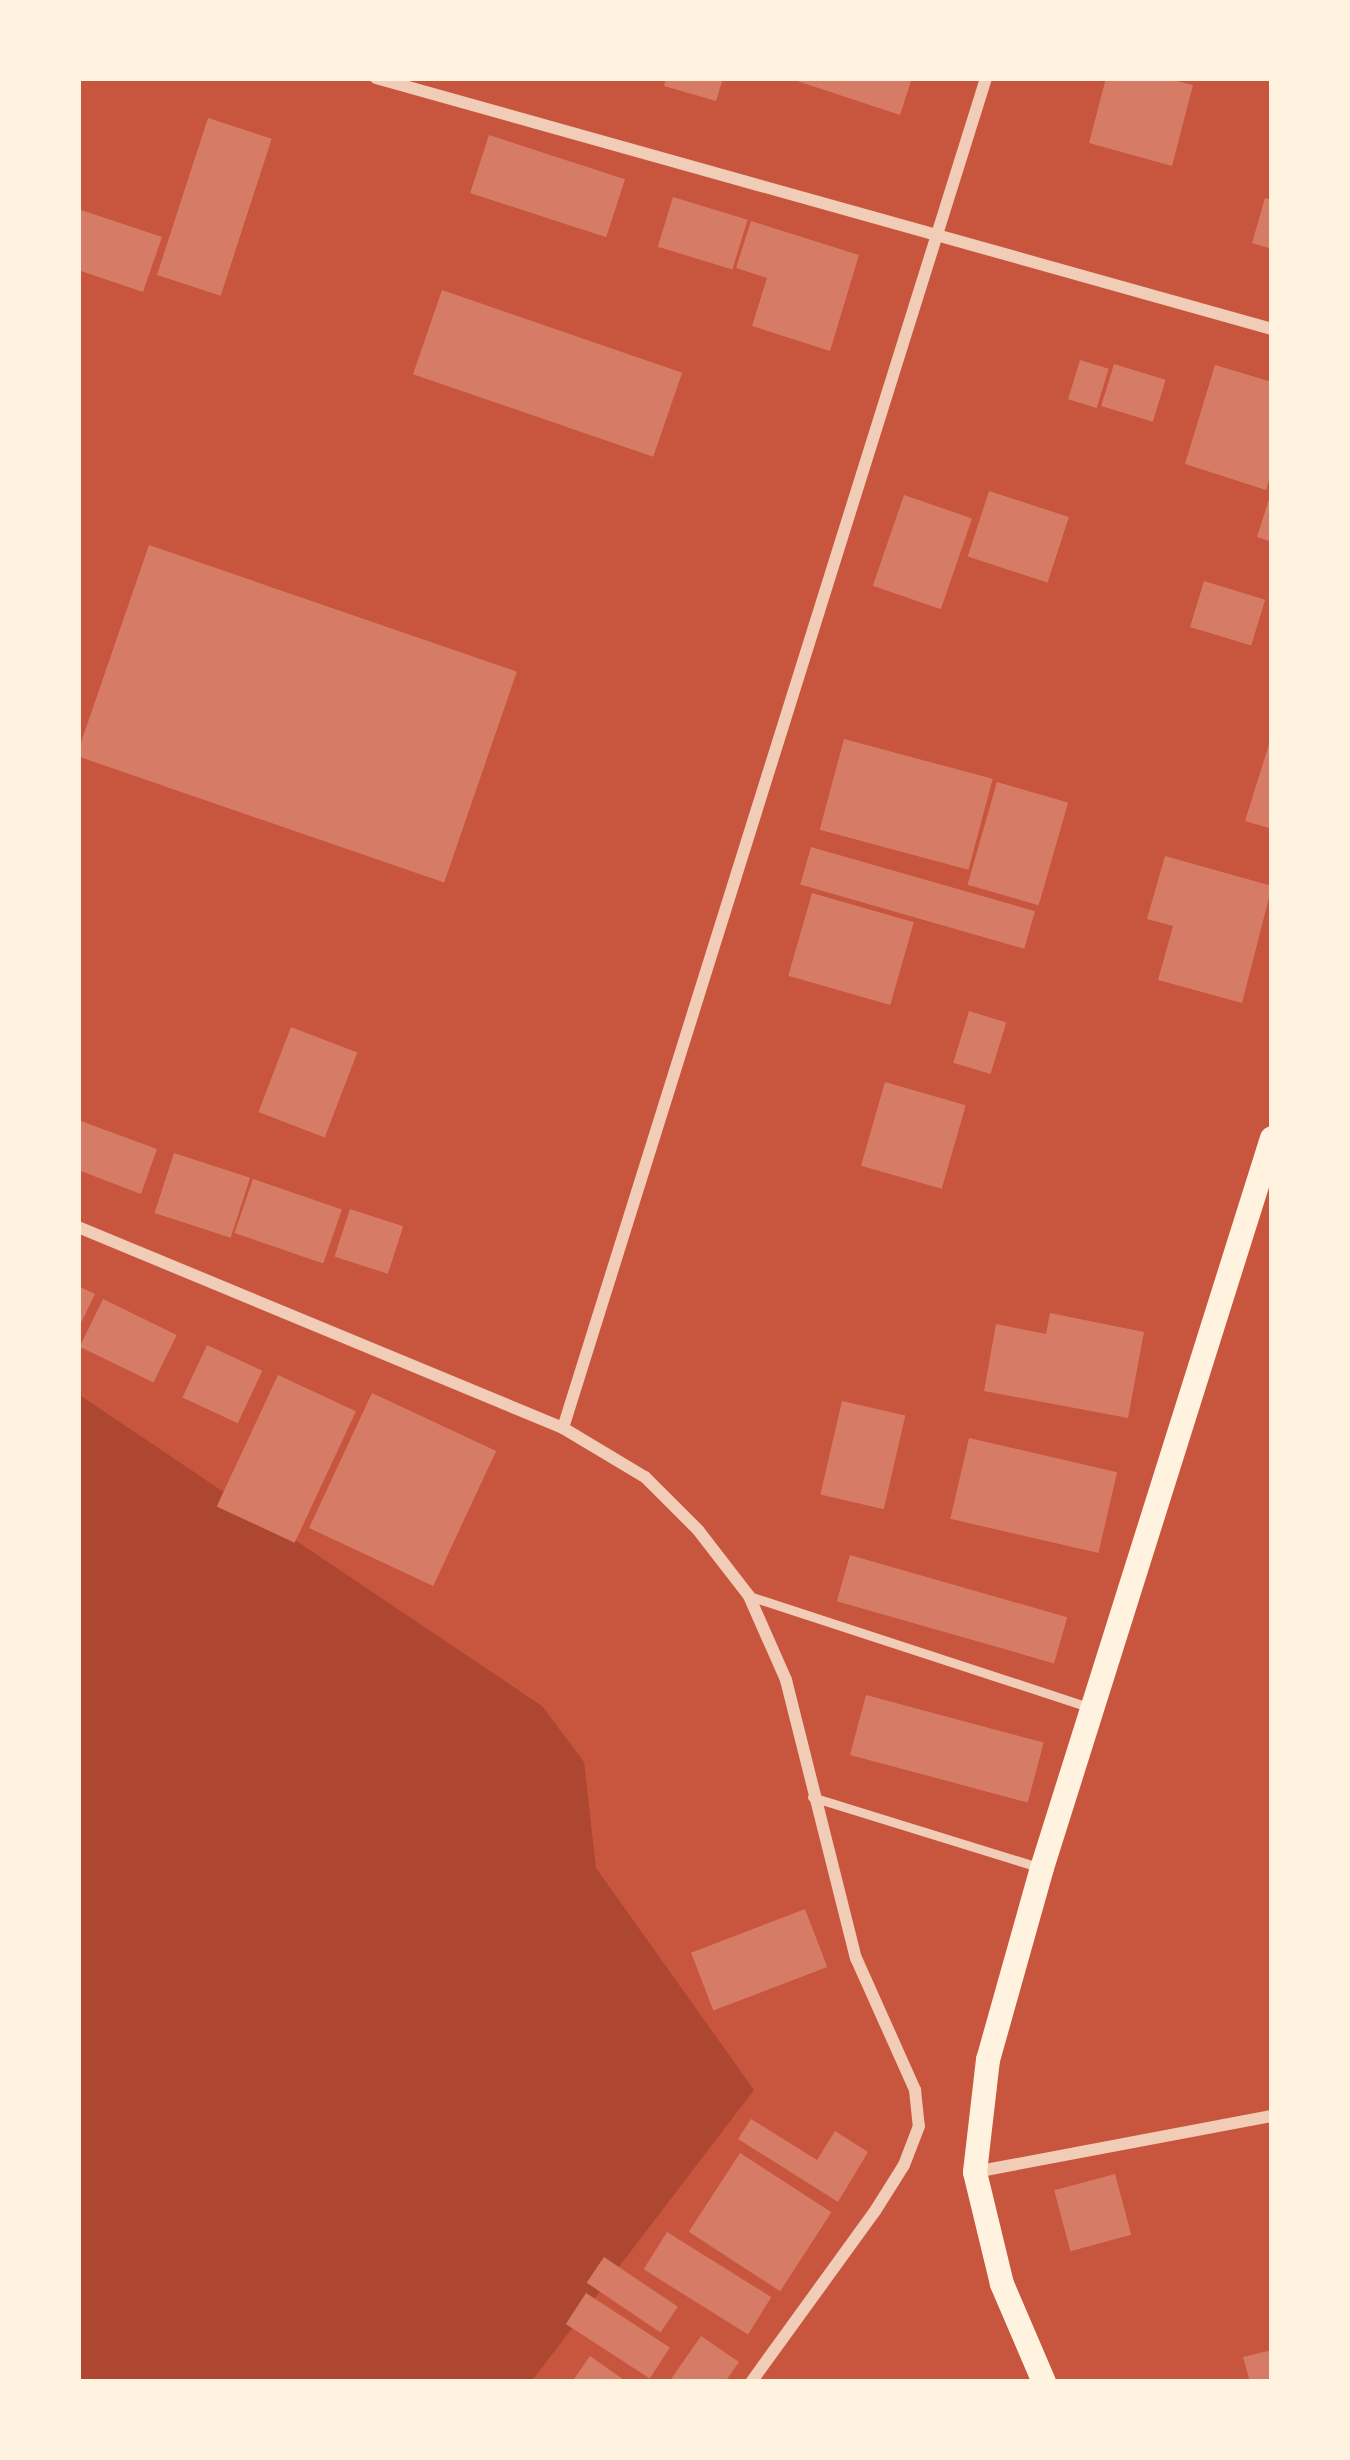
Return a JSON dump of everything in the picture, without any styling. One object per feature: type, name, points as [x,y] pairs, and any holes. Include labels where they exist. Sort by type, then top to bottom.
[{"type":"main road","points":[[1044,2382],[1002,2284],[975,2172],[988,2060],[1042,1868],[1272,1138]]},
{"type":"street","points":[[376,78],[1272,329]]},
{"type":"street","points":[[563,1428],[986,78]]},
{"type":"street","points":[[78,1227],[563,1428],[645,1477],[698,1529],[749,1596],[786,1680],[856,1958],[915,2090],[919,2126],[904,2165],[875,2211],[751,2382]]},
{"type":"street","points":[[975,2172],[1272,2116]]},
{"type":"lane","points":[[749,1596],[1094,1708]]},
{"type":"lane","points":[[812,1797],[1042,1868]]},
{"type":"shaded area","points":[[78,1394],[542,1706],[584,1762],[596,1868],[754,2090],[531,2382],[78,2382]]},
{"type":"building","points":[[666,78],[723,78],[716,101],[664,86]]},
{"type":"building","points":[[788,78],[912,78],[900,115]]},
{"type":"building","points":[[1106,78],[1165,78],[1193,85],[1172,166],[1089,143]]},
{"type":"building","points":[[208,118],[272,139],[221,296],[157,275]]},
{"type":"building","points":[[489,135],[625,179],[606,237],[470,193]]},
{"type":"building","points":[[673,197],[748,220],[732,270],[658,247]]},
{"type":"building","points":[[1265,198],[1272,200],[1272,249],[1252,243]]},
{"type":"building","points":[[78,209],[162,237],[143,292],[78,270]]},
{"type":"building","points":[[751,221],[859,255],[830,351],[752,326],[767,278],[736,268]]},
{"type":"building","points":[[442,290],[682,373],[653,457],[413,374]]},
{"type":"building","points":[[1080,360],[1109,369],[1097,408],[1068,399]]},
{"type":"building","points":[[1114,364],[1166,380],[1153,422],[1101,406]]},
{"type":"building","points":[[1215,365],[1272,382],[1272,470],[1266,490],[1185,464]]},
{"type":"building","points":[[989,491],[1069,517],[1048,583],[968,557]]},
{"type":"building","points":[[1272,493],[1272,542],[1257,537]]},
{"type":"building","points":[[904,495],[972,518],[941,609],[873,586]]},
{"type":"building","points":[[149,545],[517,672],[444,882],[78,756]]},
{"type":"building","points":[[1204,581],[1265,600],[1251,646],[1190,627]]},
{"type":"building","points":[[1272,738],[1272,829],[1245,821]]},
{"type":"building","points":[[844,739],[993,779],[968,870],[820,830]]},
{"type":"building","points":[[997,782],[1068,802],[1039,905],[968,885]]},
{"type":"building","points":[[811,847],[1035,911],[1024,949],[800,884]]},
{"type":"building","points":[[1165,856],[1272,886],[1242,1003],[1158,980],[1173,926],[1147,919]]},
{"type":"building","points":[[812,893],[914,922],[890,1005],[788,976]]},
{"type":"building","points":[[969,1011],[1006,1022],[991,1074],[953,1063]]},
{"type":"building","points":[[291,1027],[357,1052],[325,1137],[258,1112]]},
{"type":"building","points":[[885,1082],[966,1105],[942,1189],[861,1166]]},
{"type":"building","points":[[78,1120],[157,1149],[141,1194],[78,1170]]},
{"type":"building","points":[[174,1153],[250,1178],[231,1238],[155,1213]]},
{"type":"building","points":[[253,1179],[342,1210],[323,1263],[234,1233]]},
{"type":"building","points":[[350,1209],[403,1226],[388,1274],[335,1257]]},
{"type":"building","points":[[78,1286],[95,1294],[78,1329]]},
{"type":"building","points":[[103,1299],[177,1335],[153,1383],[80,1347]]},
{"type":"building","points":[[1050,1313],[1144,1332],[1128,1418],[984,1391],[996,1324],[1046,1334]]},
{"type":"building","points":[[207,1345],[262,1371],[238,1423],[182,1398]]},
{"type":"building","points":[[278,1375],[356,1411],[295,1543],[217,1506]]},
{"type":"building","points":[[372,1393],[496,1451],[433,1586],[309,1528]]},
{"type":"building","points":[[842,1401],[905,1416],[884,1509],[820,1495]]},
{"type":"building","points":[[969,1438],[1117,1472],[1098,1553],[950,1519]]},
{"type":"building","points":[[850,1555],[1067,1617],[1054,1663],[837,1601]]},
{"type":"building","points":[[866,1695],[1044,1743],[1028,1803],[850,1755]]},
{"type":"building","points":[[805,1909],[827,1967],[713,2011],[691,1953]]},
{"type":"building","points":[[751,2119],[817,2160],[835,2131],[868,2152],[838,2202],[738,2139]]},
{"type":"building","points":[[740,2153],[831,2212],[780,2291],[689,2232]]},
{"type":"building","points":[[1115,2174],[1131,2235],[1070,2251],[1054,2190]]},
{"type":"building","points":[[667,2232],[771,2297],[748,2334],[644,2269]]},
{"type":"building","points":[[604,2257],[678,2307],[660,2332],[587,2283]]},
{"type":"building","points":[[586,2293],[670,2347],[650,2378],[566,2324]]},
{"type":"building","points":[[701,2336],[739,2362],[725,2382],[669,2382]]},
{"type":"building","points":[[1272,2350],[1272,2378],[1250,2382],[1243,2357]]},
{"type":"building","points":[[590,2356],[627,2382],[572,2382]]}]
